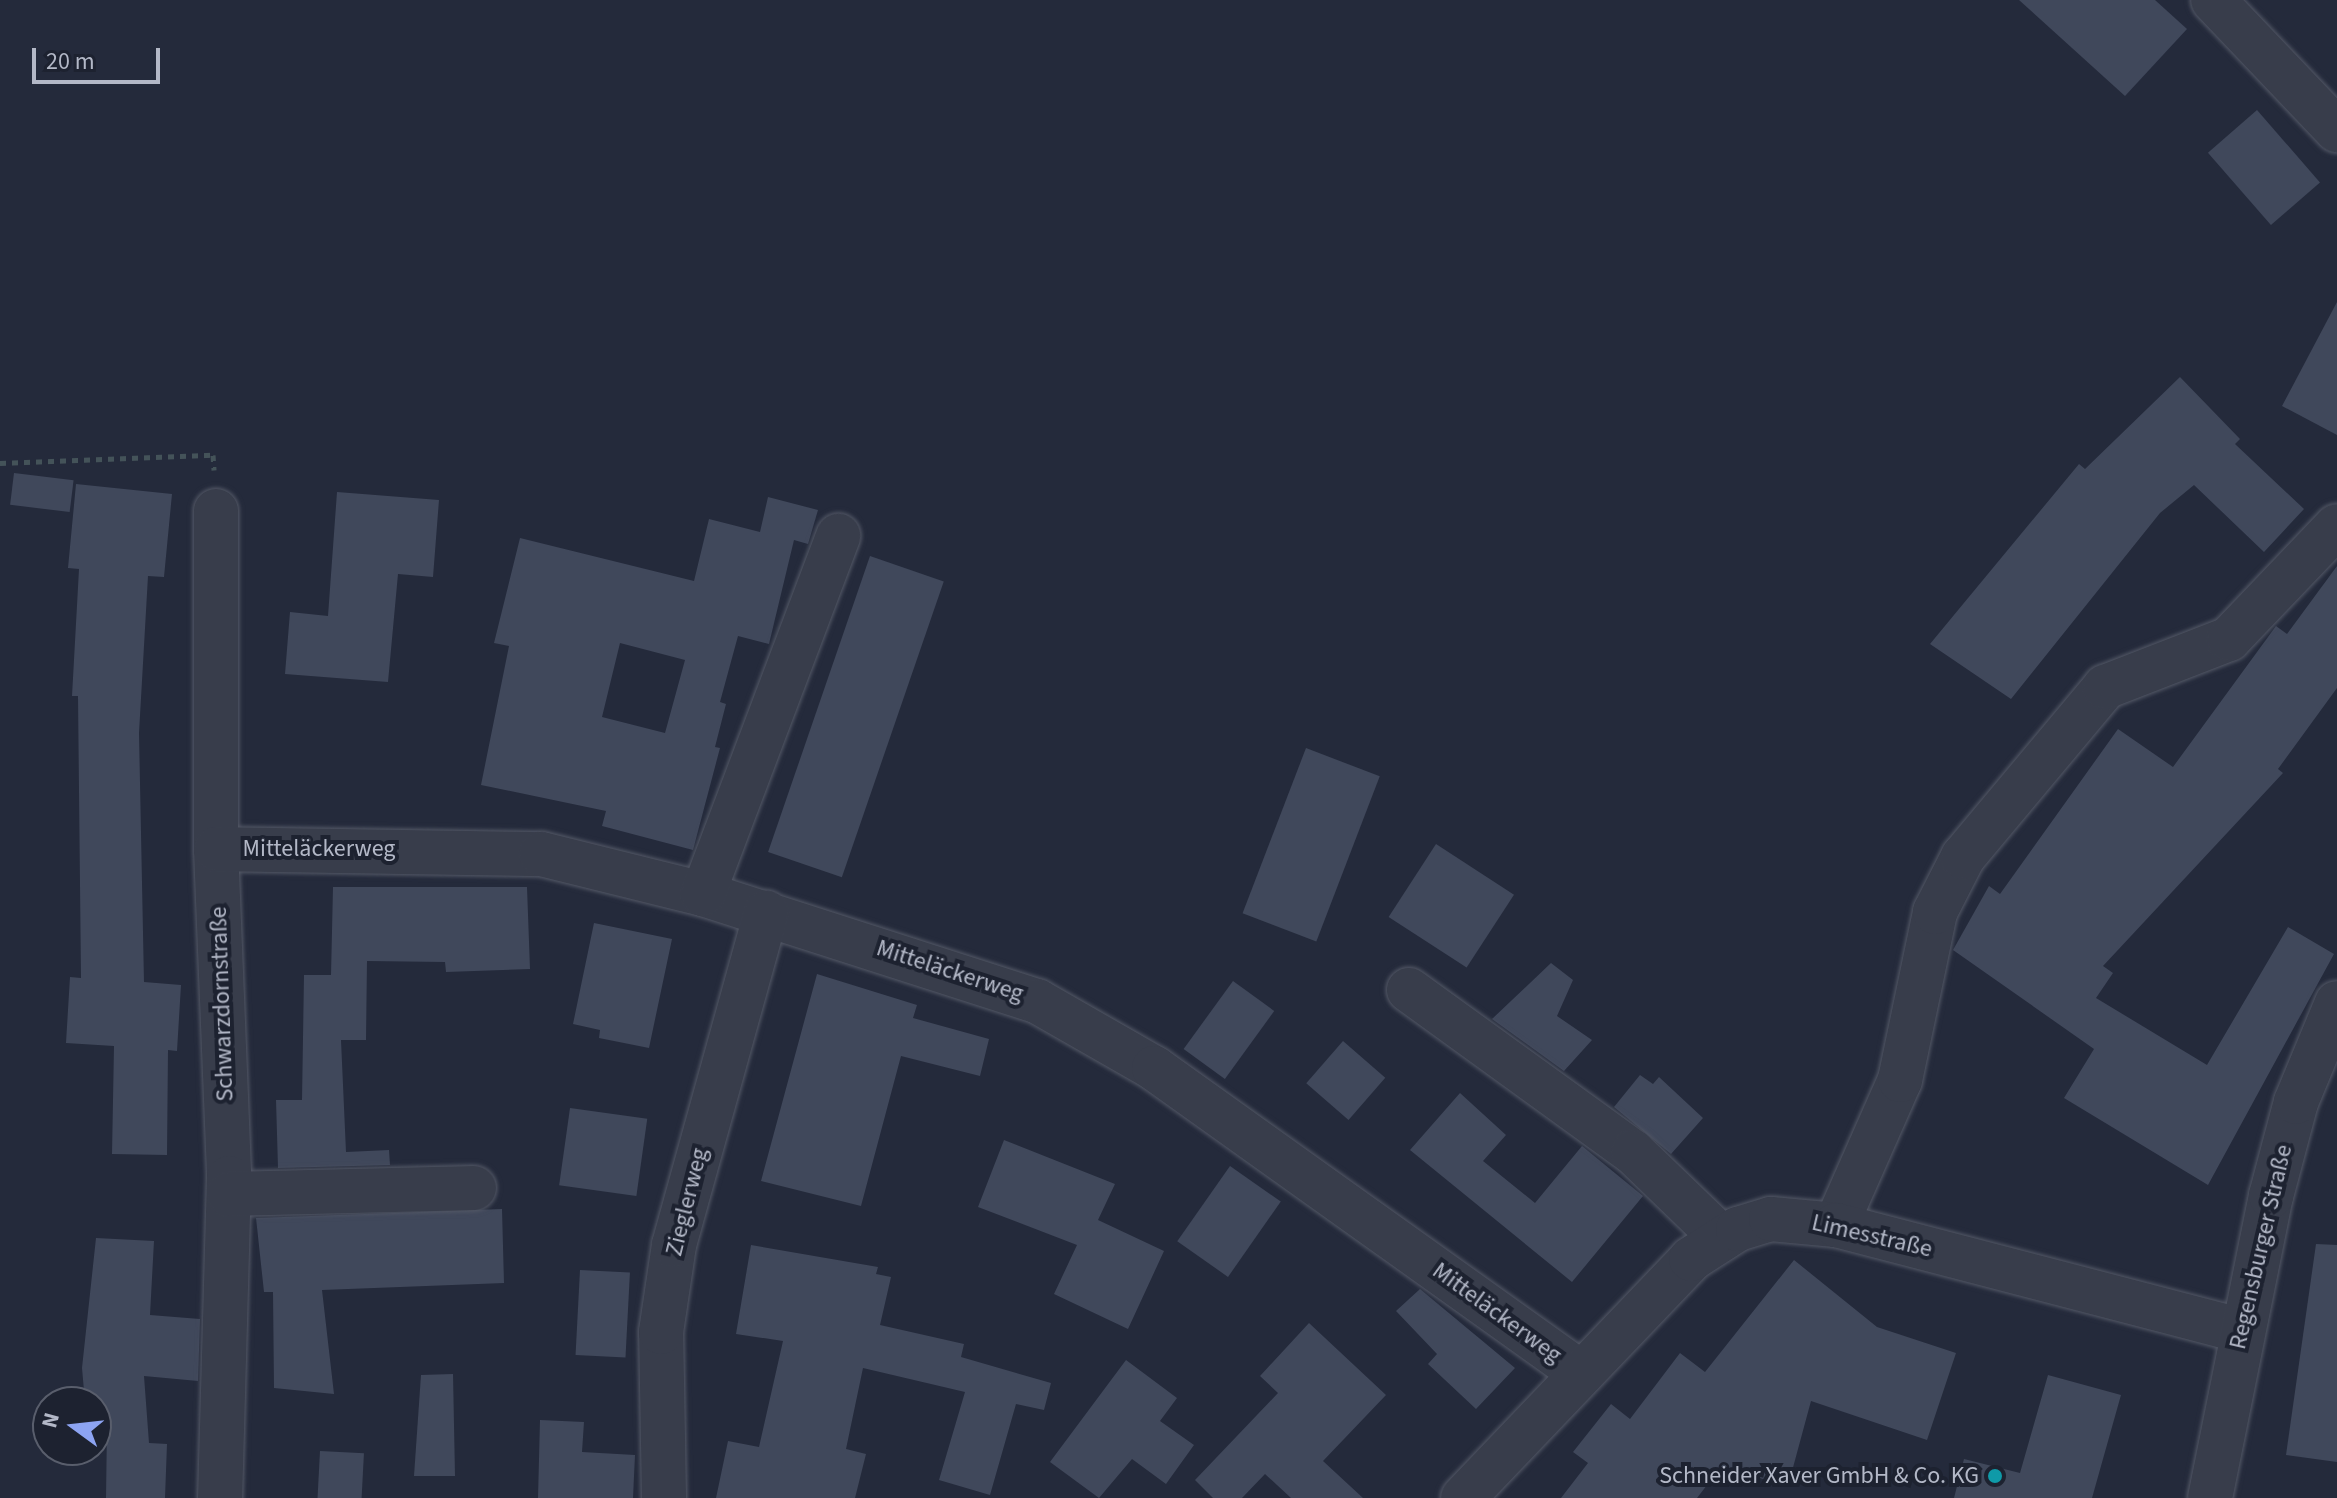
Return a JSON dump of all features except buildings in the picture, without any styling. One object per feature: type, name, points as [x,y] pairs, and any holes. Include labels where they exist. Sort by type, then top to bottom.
[{"type":"street","points":[[2213,0],[2337,130]]},
{"type":"street","name":"Schwarzdornstraße","points":[[216,511],[216,849],[229,1194],[220,1498]]},
{"type":"street","points":[[1836,1225],[1900,1080],[1935,912],[1963,857],[2105,687],[2229,639],[2337,526]]},
{"type":"street","points":[[703,894],[838,536]]},
{"type":"street","name":"Mitteläckerweg","points":[[216,849],[541,854],[703,894],[946,967],[1102,1033],[1581,1373]]},
{"type":"street","name":"Zieglerweg","points":[[664,1498],[661,1332],[674,1245],[766,913]]},
{"type":"street","points":[[1409,990],[1633,1152],[1722,1238]]},
{"type":"street","name":"Regensburger Straße","points":[[2210,1498],[2240,1330],[2296,1102],[2337,1003]]},
{"type":"street","points":[[229,1194],[474,1188]]},
{"type":"street","name":"Limesstraße","points":[[1463,1498],[1691,1259],[1722,1238],[1771,1219],[1836,1225],[2240,1330]]},
{"type":"path","points":[[0,463],[213,455],[216,511]]},
{"type":"place","name":"Schneider Xaver GmbH & Co. KG","points":[[1995,1476]]}]
